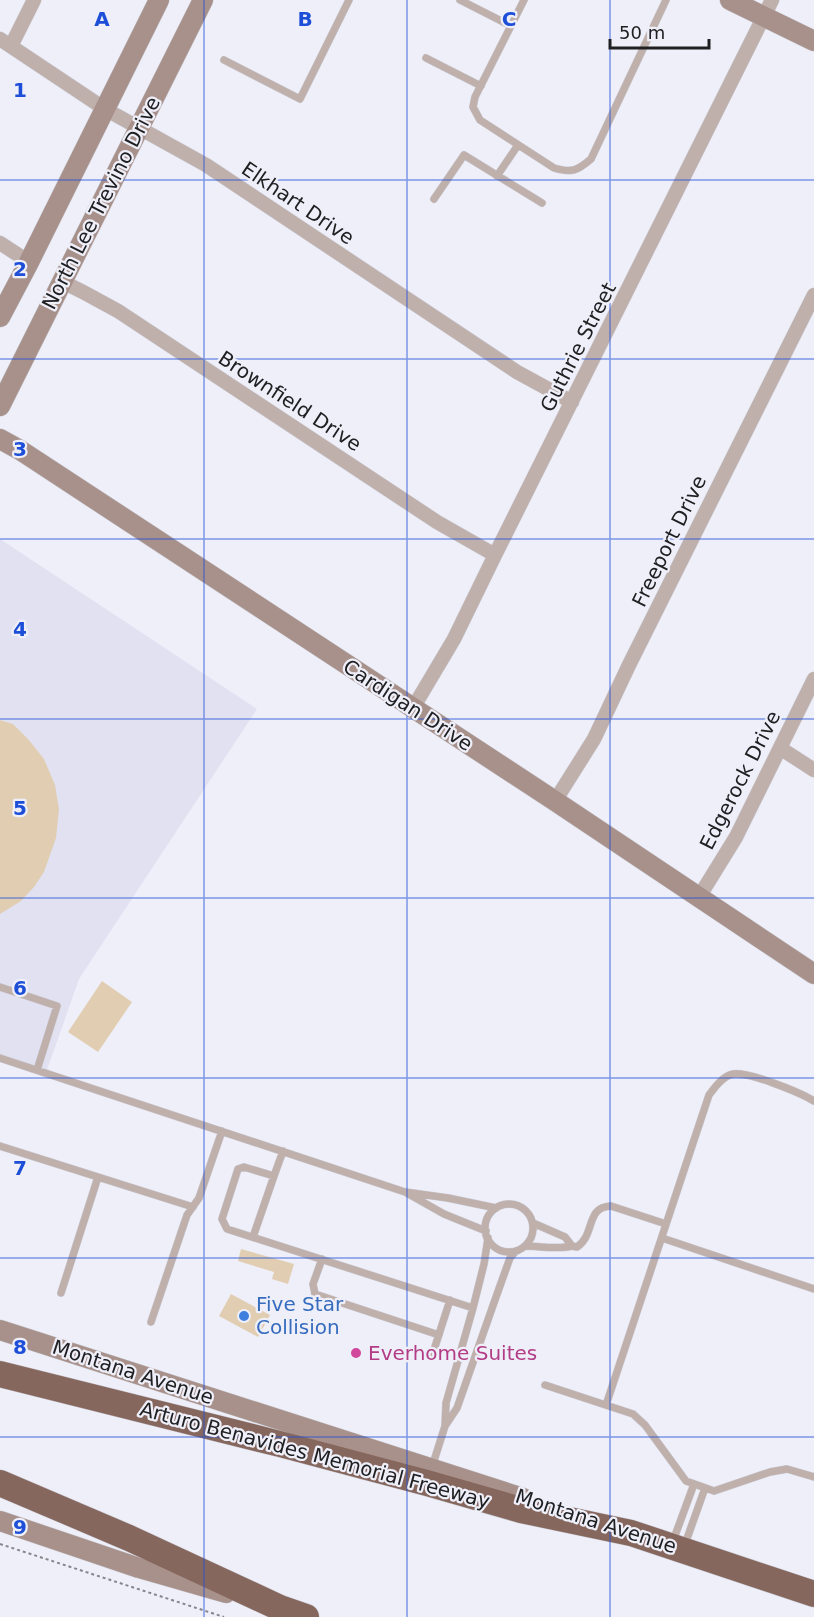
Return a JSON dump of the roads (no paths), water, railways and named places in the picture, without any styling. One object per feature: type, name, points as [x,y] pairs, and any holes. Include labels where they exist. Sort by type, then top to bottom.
[{"type":"highway","name":"Arturo Benavides Memorial Freeway","points":[[0,1374],[426,1482],[520,1510],[632,1533]]},
{"type":"highway","points":[[0,1483],[129,1538],[280,1608],[306,1617]]},
{"type":"highway","name":"Montana Avenue","points":[[632,1533],[814,1594]]},
{"type":"main road","name":"North Lee Trevino Drive","points":[[0,317],[159,0]]},
{"type":"main road","name":"North Lee Trevino Drive","points":[[0,406],[203,0]]},
{"type":"main road","points":[[730,0],[768,8],[814,41]]},
{"type":"main road","name":"Cardigan Drive","points":[[0,439],[555,801],[814,974]]},
{"type":"main road","name":"Montana Avenue","points":[[0,1330],[632,1533]]},
{"type":"main road","points":[[0,1521],[139,1568],[280,1608]]},
{"type":"street","points":[[6,42],[34,0]]},
{"type":"street","name":"Guthrie Street","points":[[413,708],[454,639],[768,8]]},
{"type":"street","name":"Elkhart Drive","points":[[6,42],[105,109],[206,165],[517,372],[572,402]]},
{"type":"street","points":[[0,243],[29,262]]},
{"type":"street","name":"Brownfield Drive","points":[[63,282],[118,311],[437,522],[495,555]]},
{"type":"street","name":"Freeport Drive","points":[[555,801],[594,739],[814,295]]},
{"type":"street","name":"Edgerock Drive","points":[[699,897],[736,837],[814,679]]},
{"type":"street","points":[[780,748],[814,770]]},
{"type":"lane","points":[[460,0],[511,26]]},
{"type":"lane","points":[[525,0],[475,97],[473,107],[480,120],[554,168],[567,172],[580,168],[591,159],[664,1]]},
{"type":"lane","points":[[224,60],[300,99],[347,1]]},
{"type":"lane","points":[[426,58],[481,86]]},
{"type":"lane","points":[[497,176],[518,145]]},
{"type":"lane","points":[[434,200],[464,155],[542,203]]},
{"type":"lane","points":[[0,987],[57,1006],[37,1070]]},
{"type":"lane","points":[[0,1058],[405,1192],[487,1235],[495,1247],[502,1251],[516,1251]]},
{"type":"lane","points":[[606,1405],[709,1095],[724,1078],[732,1074],[743,1074],[793,1090],[814,1101]]},
{"type":"lane","points":[[151,1322],[187,1215],[199,1198],[222,1131]]},
{"type":"lane","points":[[0,1146],[193,1207]]},
{"type":"lane","points":[[253,1237],[284,1151]]},
{"type":"lane","points":[[274,1176],[244,1167],[238,1169],[222,1219],[227,1229],[473,1308]]},
{"type":"lane","points":[[61,1293],[98,1177]]},
{"type":"lane","points":[[405,1192],[496,1208]]},
{"type":"lane","points":[[431,1469],[445,1426],[446,1403],[484,1264],[486,1220],[496,1208],[510,1203],[518,1205],[530,1215],[533,1223],[531,1239],[510,1258],[457,1408],[445,1426]]},
{"type":"lane","points":[[525,1246],[554,1249],[577,1247],[586,1239],[593,1216],[600,1208],[611,1206],[666,1224]]},
{"type":"lane","points":[[533,1223],[565,1237],[572,1246]]},
{"type":"lane","points":[[662,1238],[814,1289]]},
{"type":"lane","points":[[322,1259],[313,1284],[315,1294],[439,1335]]},
{"type":"lane","points":[[432,1356],[450,1300]]},
{"type":"lane","points":[[545,1385],[633,1414],[645,1425],[686,1481],[705,1488],[714,1491],[770,1472],[787,1469],[814,1477]]},
{"type":"lane","points":[[678,1547],[694,1484]]},
{"type":"lane","points":[[678,1547],[705,1488]]},
{"type":"place","name":"Five Star Collision","points":[[244,1316]]},
{"type":"place","name":"Everhome Suites","points":[[356,1353]]}]
